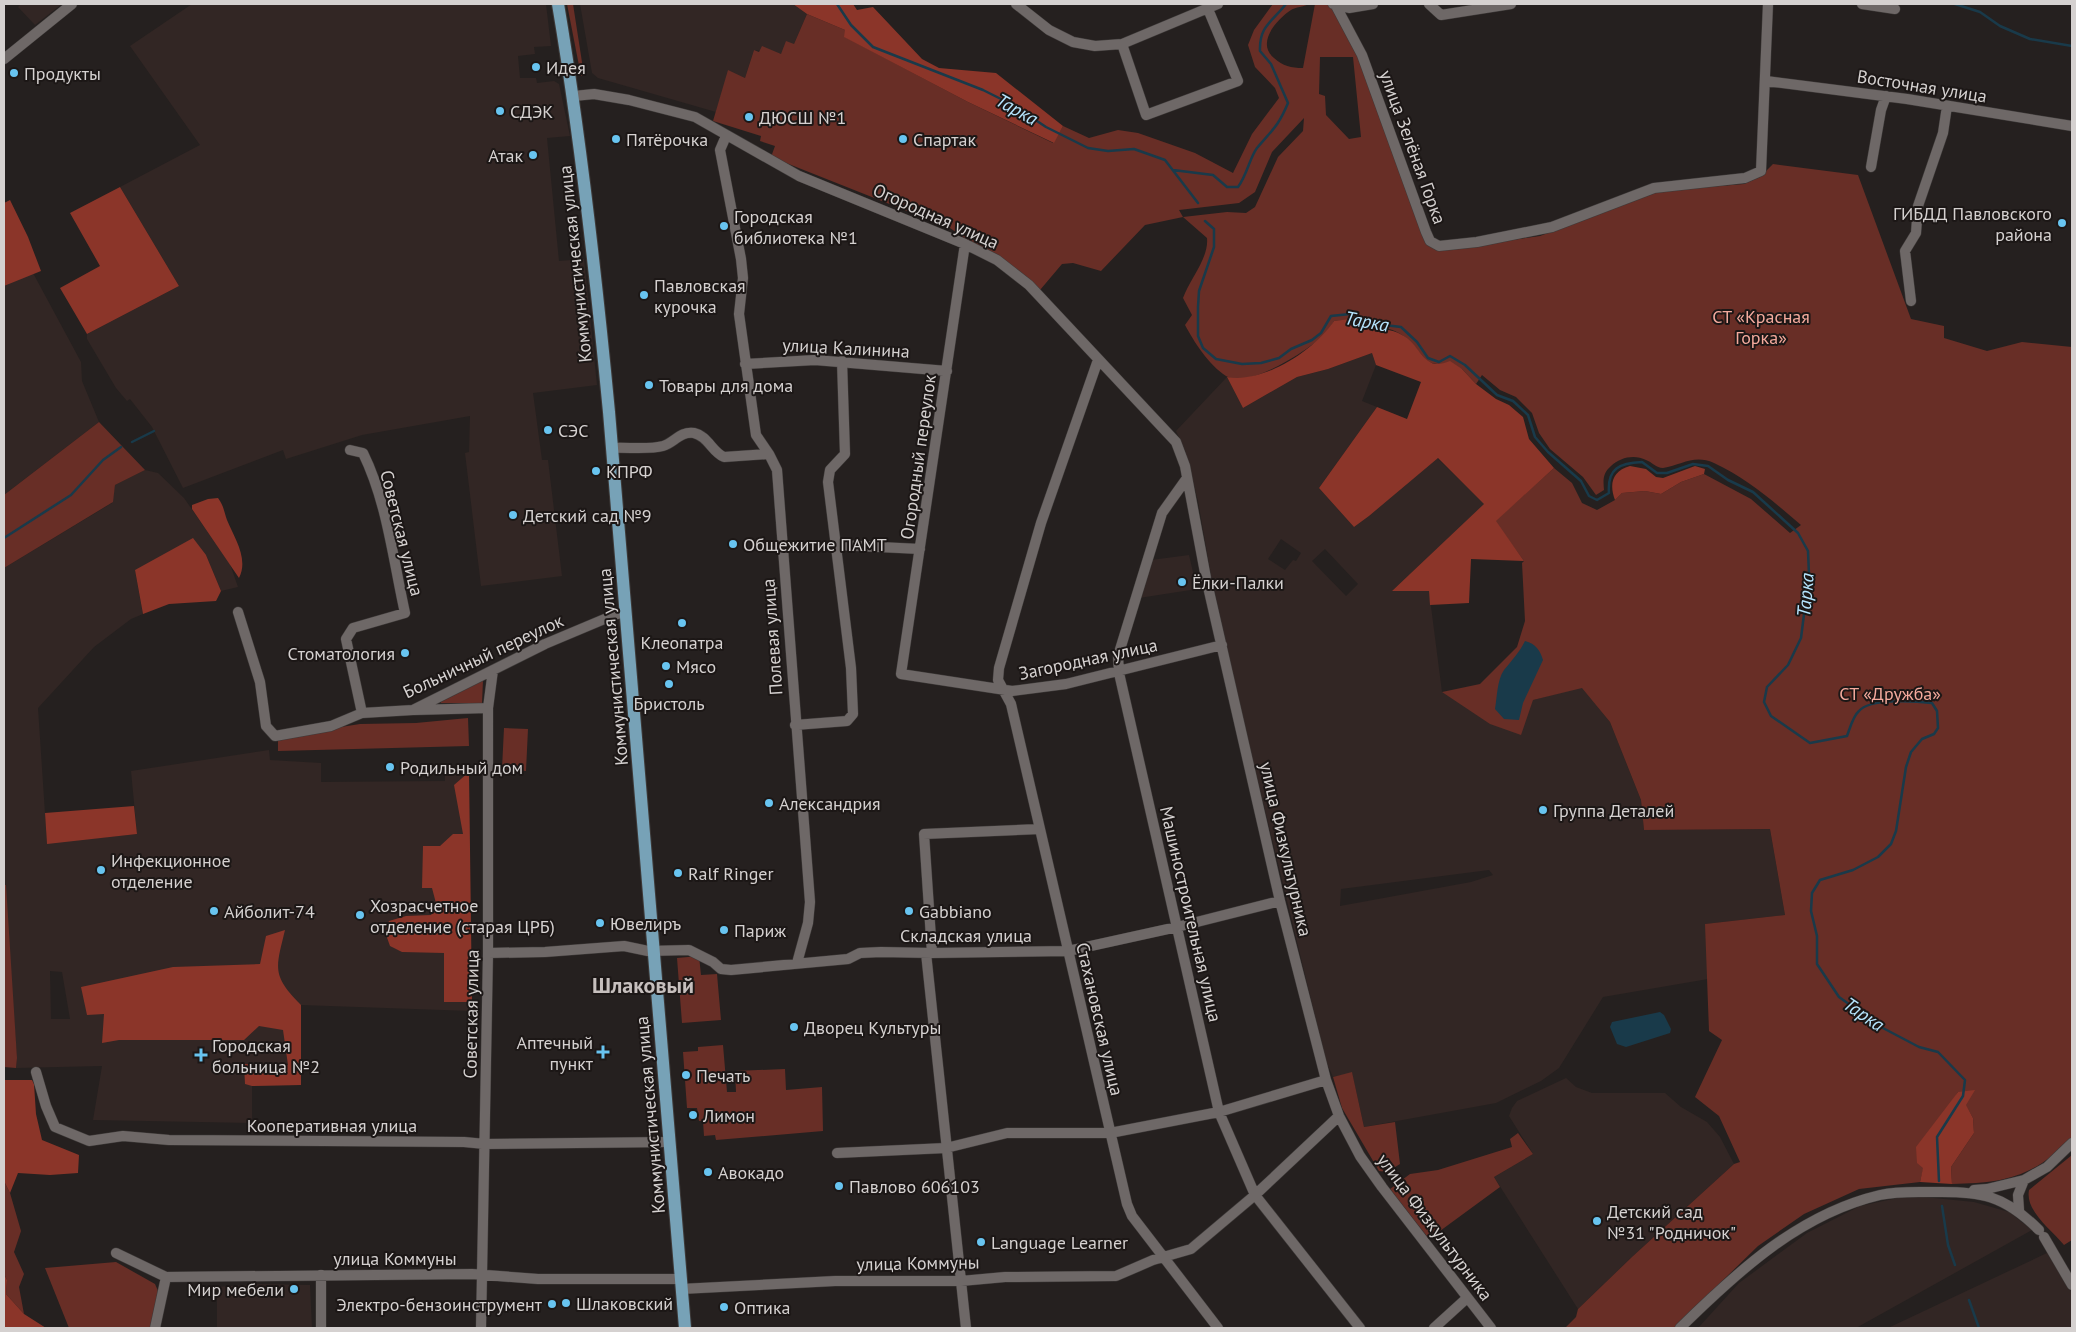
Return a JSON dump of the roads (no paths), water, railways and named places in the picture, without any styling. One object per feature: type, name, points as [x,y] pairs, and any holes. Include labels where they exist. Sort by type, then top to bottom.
[{"type":"main road","name":"Коммунистическая улица","points":[[558,4],[574,96],[597,285],[685,1328]]},
{"type":"street","points":[[4,59],[72,4]]},
{"type":"street","points":[[1016,4],[1049,30],[1073,42],[1095,46],[1122,44],[1208,10],[1218,4]]},
{"type":"street","points":[[1335,5],[1349,8],[1374,4]]},
{"type":"street","points":[[1429,4],[1441,15],[1511,4]]},
{"type":"street","points":[[1766,81],[1768,4]]},
{"type":"street","points":[[1862,4],[1895,9]]},
{"type":"street","name":"улица Зелёная Горка","points":[[1335,5],[1362,56],[1430,241],[1439,246],[1477,242],[1552,227],[1654,188],[1745,178],[1761,171],[1766,81]]},
{"type":"street","points":[[1122,44],[1146,115],[1238,81],[1208,10]]},
{"type":"street","name":"Восточная улица","points":[[1766,81],[1886,96],[2072,126]]},
{"type":"street","name":"Огородная улица","points":[[574,96],[594,94],[629,100],[695,117],[799,176],[965,244],[997,260],[1029,285],[1098,360]]},
{"type":"street","points":[[1871,167],[1881,110],[1886,96]]},
{"type":"street","points":[[1911,301],[1905,252],[1916,233],[1918,206],[1943,132],[1947,106]]},
{"type":"street","name":"Полевая улица","points":[[726,136],[720,150],[742,259],[743,278],[739,314],[745,364],[756,435],[777,470],[810,902],[808,923],[797,964]]},
{"type":"street","name":"Огородный переулок","points":[[901,674],[965,244]]},
{"type":"street","points":[[1005,691],[998,680],[1002,654],[1042,523],[1098,360]]},
{"type":"street","name":"улица Физкультурника","points":[[1098,360],[1162,425],[1176,442],[1187,478],[1206,578],[1280,901],[1326,1080],[1339,1116],[1360,1156],[1382,1187],[1491,1328]]},
{"type":"street","name":"улица Калинина","points":[[745,364],[778,361],[842,361],[947,371]]},
{"type":"street","points":[[795,725],[847,721],[853,714],[851,668],[840,586],[838,545],[828,482],[830,470],[845,454],[842,361]]},
{"type":"street","points":[[612,448],[664,446],[682,434],[694,433],[703,437],[717,454],[724,457],[769,454]]},
{"type":"street","name":"Советская улица","points":[[350,450],[363,453],[373,474],[384,509],[404,613],[353,628],[346,639],[362,713]]},
{"type":"street","name":"Машиностроительная улица","points":[[1187,478],[1162,513],[1118,656],[1119,673],[1178,927],[1218,1112],[1255,1196],[1360,1328]]},
{"type":"street","points":[[838,545],[920,549]]},
{"type":"street","name":"Больничный переулок","points":[[238,612],[260,682],[266,726],[276,736],[298,734],[332,726],[362,713],[413,710],[576,630],[626,612]]},
{"type":"street","name":"Загородная улица","points":[[901,674],[1005,691],[1066,684],[1119,673],[1222,646]]},
{"type":"street","name":"Советская улица","points":[[481,1328],[488,953],[488,708],[492,670]]},
{"type":"street","name":"Стахановская улица","points":[[1005,691],[1011,704],[1129,1210],[1218,1328]]},
{"type":"street","points":[[413,710],[488,708]]},
{"type":"street","points":[[966,1328],[946,1148],[929,953],[924,834],[1040,829]]},
{"type":"street","name":"Складская улица","points":[[488,953],[545,952],[624,946],[654,950],[689,950],[713,962],[721,969],[732,970],[848,959],[860,953],[1068,951],[1178,927],[1280,901]]},
{"type":"street","name":"Кооперативная улица","points":[[36,1072],[46,1106],[55,1126],[89,1141],[123,1136],[169,1140],[464,1142],[485,1144],[670,1142]]},
{"type":"street","points":[[837,1153],[946,1148],[1007,1133],[1110,1133],[1218,1112],[1326,1080]]},
{"type":"street","name":"улица Коммуны","points":[[116,1253],[166,1277],[321,1274],[482,1275],[680,1284],[961,1281],[1005,1277],[1116,1276],[1153,1260],[1191,1249],[1255,1196],[1339,1116]]},
{"type":"street","points":[[1680,1328],[1745,1267],[1782,1240],[1840,1208],[1881,1195],[1906,1192],[1987,1189],[2024,1180],[2047,1167],[2072,1143]]},
{"type":"street","points":[[2019,1210],[2018,1195],[2024,1180]]},
{"type":"street","points":[[1958,1191],[2004,1202],[2019,1210],[2041,1234],[2072,1285]]},
{"type":"street","points":[[321,1274],[321,1328]]},
{"type":"street","points":[[155,1328],[166,1277]]},
{"type":"street","points":[[1434,1328],[1467,1298]]},
{"type":"water","points":[[1525,641],[1537,648],[1543,660],[1523,703],[1519,720],[1504,719],[1495,709],[1500,679],[1504,670]]},
{"type":"water","points":[[1660,1012],[1664,1015],[1671,1029],[1670,1033],[1626,1047],[1617,1044],[1610,1027],[1612,1022]]},
{"type":"waterway","name":"Тарка","points":[[837,4],[851,25],[873,47],[983,90],[1013,105],[1046,127],[1088,148],[1108,151],[1134,149],[1165,160],[1198,203]]},
{"type":"waterway","points":[[1173,170],[1213,175],[1227,187],[1238,187],[1257,148],[1278,123],[1288,103],[1271,64],[1260,51],[1264,30],[1286,4]]},
{"type":"waterway","points":[[1955,4],[1980,12],[2000,26],[2030,39],[2072,46]]},
{"type":"waterway","name":"Тарка","points":[[1205,221],[1214,229],[1214,247],[1199,291],[1198,336],[1203,348],[1216,359],[1242,364],[1261,363],[1279,358],[1291,349],[1312,340],[1321,333],[1331,316],[1350,314],[1368,323],[1401,327],[1417,342],[1428,358],[1439,362],[1450,356],[1465,365],[1497,395],[1513,401],[1528,415],[1535,437],[1548,452],[1581,481],[1589,496],[1597,500],[1609,493],[1610,478],[1616,468],[1627,464],[1642,462],[1657,473],[1667,473],[1693,464],[1708,466],[1728,480],[1753,492],[1798,533],[1808,551],[1809,575],[1801,638],[1788,665],[1767,687],[1764,702],[1771,716],[1810,743],[1847,736],[1857,713],[1873,704],[1894,701],[1932,703],[1937,711],[1938,728],[1934,734],[1922,739],[1911,752],[1906,767],[1896,831],[1891,844],[1878,857],[1853,870],[1820,880],[1812,893],[1811,911],[1817,936],[1817,964],[1839,997],[1881,1027],[1919,1047],[1938,1052],[1965,1080],[1963,1096],[1937,1137],[1939,1181]]},
{"type":"waterway","points":[[132,442],[154,431]]},
{"type":"waterway","points":[[4,538],[71,495],[103,460],[121,447]]},
{"type":"waterway","name":"Тарка","points":[[1942,1206],[1948,1245],[1955,1265]]},
{"type":"waterway","name":"Тарка","points":[[1969,1300],[1979,1328]]},
{"type":"place","name":"Идея","points":[[536,67]]},
{"type":"place","name":"Продукты","points":[[14,73]]},
{"type":"place","name":"СДЭК","points":[[500,111]]},
{"type":"place","name":"ДЮСШ №1","points":[[749,117]]},
{"type":"place","name":"Пятёрочка","points":[[616,139]]},
{"type":"place","name":"Спартак","points":[[903,139]]},
{"type":"place","name":"Атак","points":[[533,155]]},
{"type":"place","name":"ГИБДД Павловского района","points":[[2062,223]]},
{"type":"place","name":"Городская библиотека №1","points":[[724,226]]},
{"type":"place","name":"Павловская курочка","points":[[644,295]]},
{"type":"place","name":"Товары для дома","points":[[649,385]]},
{"type":"place","name":"СЭС","points":[[548,430]]},
{"type":"place","name":"КПРФ","points":[[596,471]]},
{"type":"place","name":"Детский сад №9","points":[[513,515]]},
{"type":"place","name":"Общежитие ПАМТ","points":[[733,544]]},
{"type":"place","name":"Ёлки-Палки","points":[[1182,582]]},
{"type":"place","name":"Клеопатра","points":[[682,623]]},
{"type":"place","name":"Cтоматология","points":[[405,653]]},
{"type":"place","name":"Мясо","points":[[666,666]]},
{"type":"place","name":"Бристоль","points":[[669,684]]},
{"type":"place","name":"Родильный дом","points":[[390,767]]},
{"type":"place","name":"Александрия","points":[[769,803]]},
{"type":"place","name":"Группа Деталей","points":[[1543,810]]},
{"type":"place","name":"Инфекционное отделение","points":[[101,870]]},
{"type":"place","name":"Ralf Ringer","points":[[678,873]]},
{"type":"place","name":"Айболит-74","points":[[214,911]]},
{"type":"place","name":"Gabbiano","points":[[909,911]]},
{"type":"place","name":"Хозрасчетное отделение (старая ЦРБ)","points":[[360,915]]},
{"type":"place","name":"Ювелиръ","points":[[600,923]]},
{"type":"place","name":"Париж","points":[[724,930]]},
{"type":"place","name":"Дворец Культуры","points":[[794,1027]]},
{"type":"place","name":"Аптечный пункт","points":[[603,1052]]},
{"type":"place","name":"Городская больница №2","points":[[201,1055]]},
{"type":"place","name":"Печать","points":[[686,1075]]},
{"type":"place","name":"Лимон","points":[[693,1115]]},
{"type":"place","name":"Авокадо","points":[[708,1172]]},
{"type":"place","name":"Павлово 606103","points":[[839,1186]]},
{"type":"place","name":"Детский сад №31 \"Родничок\"","points":[[1597,1221]]},
{"type":"place","name":"Language Learner","points":[[981,1242]]},
{"type":"place","name":"Мир мебели","points":[[294,1289]]},
{"type":"place","name":"Шлаковский","points":[[566,1303]]},
{"type":"place","name":"Электро-бензоинструмент","points":[[552,1304]]},
{"type":"place","name":"Оптика","points":[[724,1307]]},
{"type":"district","name":"Шлаковый","points":[[643,985]]},
{"type":"park label","name":"СТ «Красная Горка»","points":[[1761,326]]},
{"type":"park label","name":"СТ «Дружба»","points":[[1890,693]]}]
